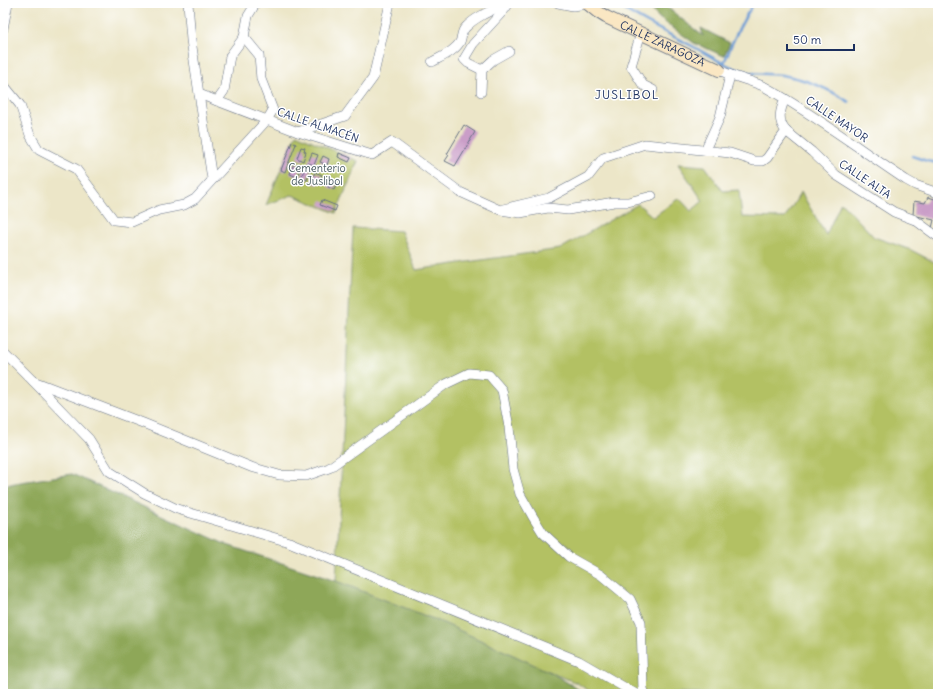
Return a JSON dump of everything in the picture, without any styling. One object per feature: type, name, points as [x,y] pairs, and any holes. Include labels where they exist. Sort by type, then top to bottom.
[{"type":"street","points":[[3,29],[8,3]]},
{"type":"street","points":[[188,3],[191,40],[212,179]]},
{"type":"street","points":[[217,101],[224,91],[230,56],[244,37],[248,16],[256,3]]},
{"type":"street","points":[[298,132],[345,116],[373,78],[390,3]]},
{"type":"street","points":[[432,62],[456,47],[463,30],[477,18],[508,3]]},
{"type":"street","points":[[482,70],[468,63],[464,59],[473,44],[505,9],[508,3]]},
{"type":"street","points":[[558,3],[573,6],[587,4]]},
{"type":"street","name":"CALLE ZARAGOZA","points":[[587,4],[606,17],[719,70]]},
{"type":"street","points":[[641,33],[631,66],[643,85],[653,90]]},
{"type":"street","points":[[3,84],[20,105],[30,135],[39,150],[76,169],[114,220],[132,222],[159,210],[184,205],[195,199],[267,120],[273,110],[262,79],[259,55],[244,37]]},
{"type":"street","points":[[481,92],[482,70],[493,60],[510,51]]},
{"type":"street","name":"CALLE MAYOR","points":[[719,70],[762,86],[785,99],[906,180],[915,185],[938,193]]},
{"type":"street","points":[[704,150],[720,117],[730,75]]},
{"type":"street","name":"CALLE ALMACÉN","points":[[200,94],[298,132],[372,155],[392,142],[460,192],[500,210]]},
{"type":"street","points":[[500,210],[549,198],[588,177],[603,158],[645,144],[730,152],[754,161],[763,161],[767,158],[786,131],[780,123],[780,108],[785,99]]},
{"type":"street","name":"CALLE ALTA","points":[[786,131],[812,152],[836,175],[894,212],[915,220],[938,237]]},
{"type":"street","points":[[500,210],[520,213],[548,208],[568,210],[614,202],[628,202],[652,196]]},
{"type":"street","points":[[3,351],[89,439],[109,471],[144,494],[177,509],[289,542],[579,661],[636,694]]},
{"type":"street","points":[[33,381],[143,422],[251,467],[278,475],[306,476],[329,468],[446,384],[469,373],[489,375],[502,390],[509,427],[513,469],[520,494],[543,533],[569,557],[601,575],[630,599],[641,622],[643,690],[645,694]]},
{"type":"green space","points":[[646,3],[664,3],[703,36],[701,28],[730,43],[724,56],[694,43],[659,18]]},
{"type":"green space","name":"Cementerio de Juslibol","points":[[296,134],[358,161],[336,213],[292,195],[266,205]]},
{"type":"green space","points":[[678,164],[705,166],[723,191],[739,190],[742,217],[785,218],[801,192],[826,235],[841,202],[874,237],[911,250],[938,264],[938,694],[594,694],[577,683],[441,622],[336,581],[353,228],[401,231],[416,270],[560,249],[638,204],[653,217],[679,198],[691,211],[703,201]]},
{"type":"green space","points":[[72,474],[227,545],[336,581],[441,622],[552,673],[586,694],[3,694],[3,486]]},
{"type":"building","points":[[464,125],[475,132],[455,166],[445,161],[449,155],[447,154]]},
{"type":"building","points":[[292,142],[296,144],[285,172],[281,170]]},
{"type":"building","points":[[301,147],[305,148],[304,151],[306,152],[303,161],[297,158]]},
{"type":"building","points":[[312,153],[318,155],[314,165],[308,163]]},
{"type":"building","points":[[339,153],[351,158],[349,162],[338,157]]},
{"type":"building","points":[[323,156],[329,159],[327,165],[320,162]]},
{"type":"building","points":[[294,163],[301,166],[297,177],[290,174]]},
{"type":"building","points":[[305,167],[311,170],[307,180],[301,178]]},
{"type":"building","points":[[315,172],[322,175],[318,185],[311,182]]},
{"type":"building","points":[[331,180],[337,183],[334,190],[328,187]]},
{"type":"building","points":[[928,197],[938,200],[938,232],[932,228],[934,220],[913,215],[914,201],[925,203]]},
{"type":"building","points":[[322,200],[337,206],[335,211],[320,205]]},
{"type":"waterway","points":[[614,3],[643,21],[731,67],[748,72],[782,75],[800,79],[825,89],[849,102]]},
{"type":"waterway","points":[[724,63],[737,32],[754,3]]},
{"type":"waterway","points":[[912,156],[938,163]]},
{"type":"district","name":"JUSLIBOL","points":[[627,94]]}]
